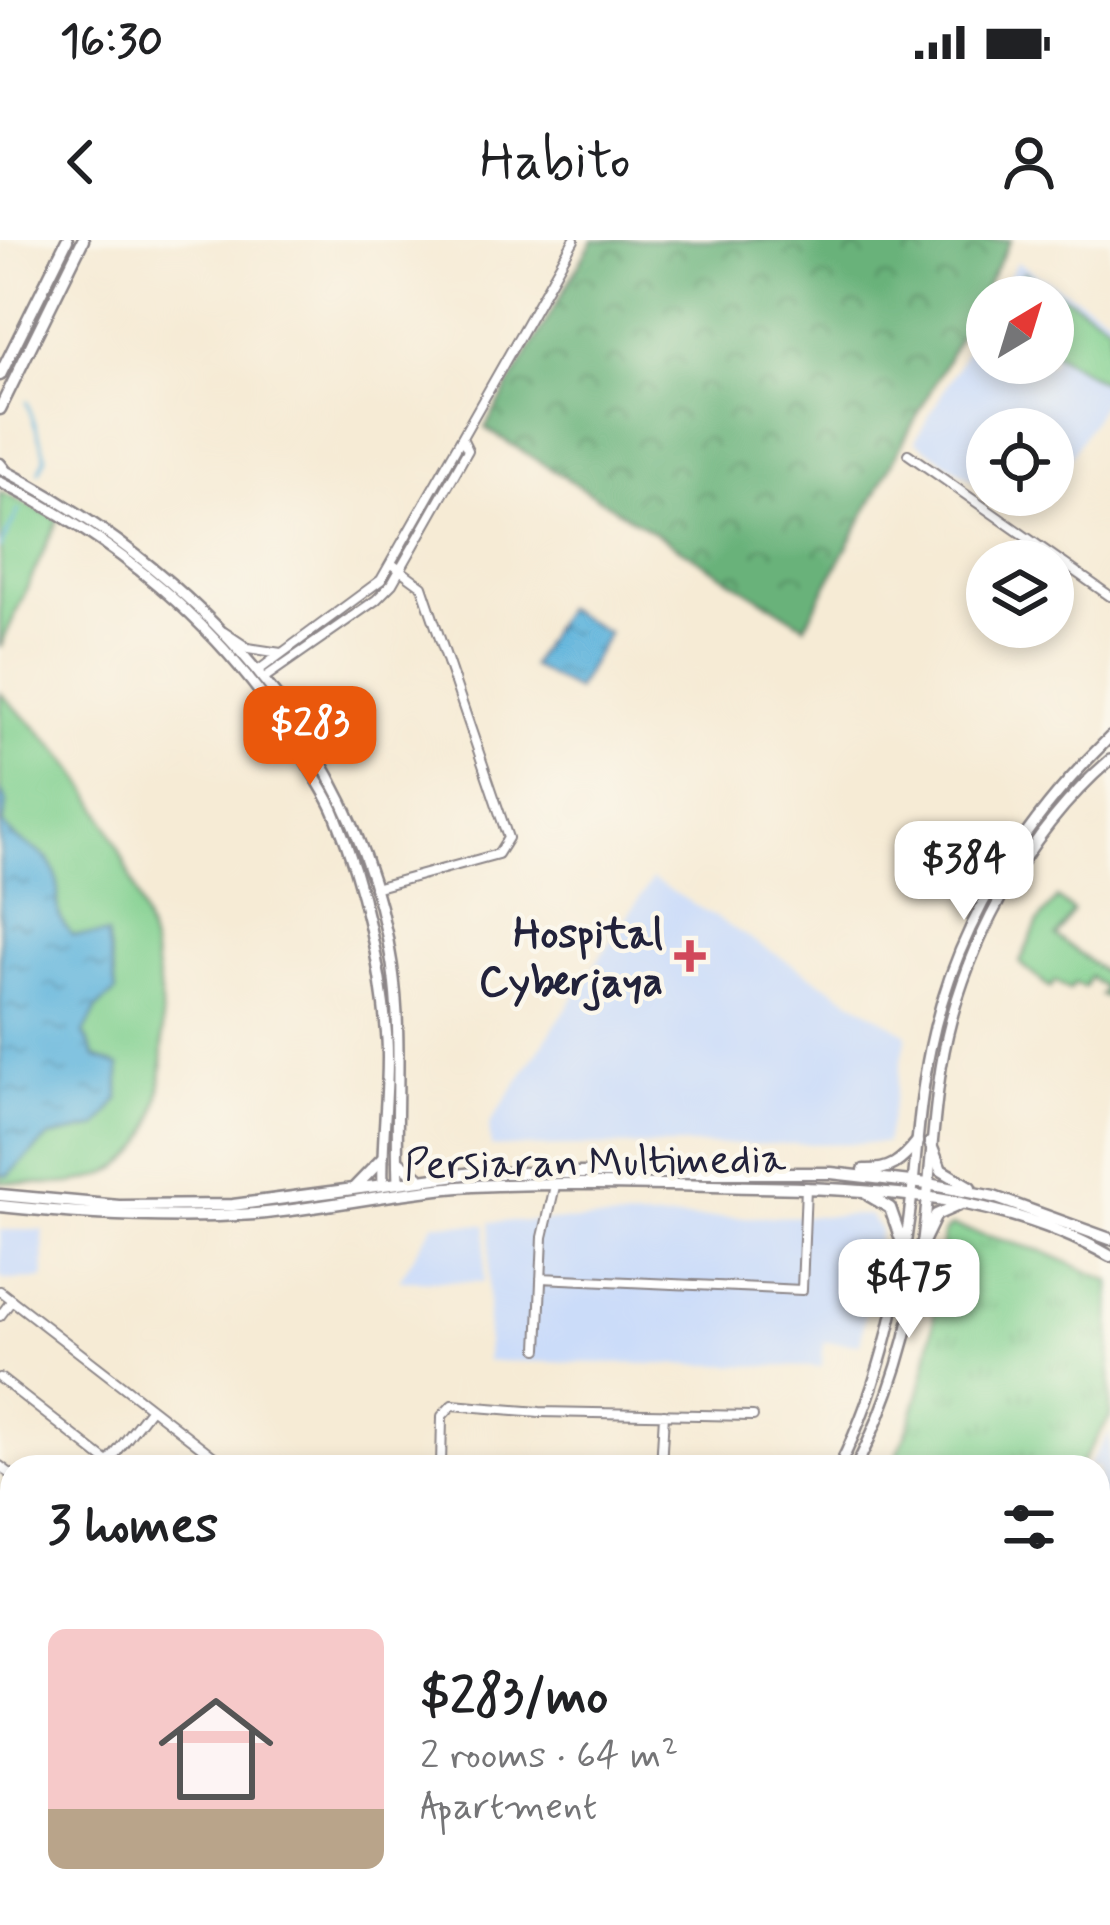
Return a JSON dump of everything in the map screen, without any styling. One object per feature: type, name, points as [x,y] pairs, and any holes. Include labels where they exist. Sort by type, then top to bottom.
[{"type":"main road","points":[[0,375],[67,240]]},
{"type":"main road","points":[[0,409],[83,240]]},
{"type":"main road","points":[[831,1173],[885,1170],[924,1143],[950,1178],[994,1197]]},
{"type":"main road","points":[[352,1190],[382,1159]]},
{"type":"main road","points":[[398,1161],[423,1179]]},
{"type":"main road","name":"Persiaran Multimedia","points":[[0,1195],[66,1203],[254,1204],[473,1173],[831,1173],[994,1197],[1110,1239]]},
{"type":"main road","name":"Persiaran Multimedia","points":[[0,1206],[120,1217],[233,1215],[456,1188],[912,1188]]},
{"type":"main road","points":[[855,1189],[890,1208],[904,1248]]},
{"type":"main road","name":"Persiaran Multimedia","points":[[927,1190],[1024,1217],[1110,1256]]},
{"type":"main road","points":[[923,1242],[936,1215],[964,1203]]},
{"type":"main road","points":[[0,1217],[17,1208]]},
{"type":"street","points":[[261,674],[283,652],[376,586],[392,564],[574,240]]},
{"type":"street","points":[[261,674],[376,600],[401,572],[468,451],[462,439]]},
{"type":"street","points":[[908,454],[1110,596]]},
{"type":"street","points":[[1,471],[57,499],[170,580],[261,674],[326,769],[363,850],[393,964],[399,1034],[398,1182]]},
{"type":"street","points":[[1,471],[161,586],[238,663],[291,735],[335,814],[375,960],[387,1042],[383,1185]]},
{"type":"street","points":[[374,888],[498,854],[508,838],[422,586],[392,564]]},
{"type":"street","points":[[222,632],[248,648],[283,652]]},
{"type":"street","points":[[862,1455],[880,1418],[905,1340],[923,1242],[931,1045],[950,975],[967,934],[1028,829],[1110,737]]},
{"type":"street","points":[[843,1455],[874,1381],[895,1305],[912,1188],[949,1033],[982,938],[1026,859],[1068,803],[1110,760]]},
{"type":"street","points":[[538,1349],[543,1237],[555,1186]]},
{"type":"street","points":[[541,1278],[802,1289],[806,1187]]},
{"type":"street","points":[[0,1291],[212,1455]]},
{"type":"street","points":[[0,1316],[12,1300]]},
{"type":"street","points":[[0,1378],[98,1455]]},
{"type":"street","points":[[441,1455],[442,1416],[452,1405],[753,1416]]},
{"type":"street","points":[[118,1455],[151,1408]]},
{"type":"street","points":[[662,1455],[664,1414]]},
{"type":"shaded area","points":[[1017,262],[1041,276],[1009,276]]},
{"type":"shaded area","points":[[1074,296],[1110,317],[1110,391],[1074,452],[1074,408],[966,408],[966,476],[915,441],[966,351],[966,384],[1074,384]]},
{"type":"shaded area","name":"Hospital Cyberjaya","points":[[652,879],[907,1034],[886,1143],[491,1147],[489,1125]]},
{"type":"shaded area","points":[[869,1215],[880,1230],[860,1344],[824,1342],[822,1367],[487,1361],[490,1222]]},
{"type":"shaded area","points":[[434,1223],[486,1225],[484,1282],[399,1280]]},
{"type":"shaded area","points":[[0,1230],[43,1230],[44,1279],[5,1280],[0,1276]]},
{"type":"shaded area","points":[[1110,1431],[1110,1455],[1095,1455]]},
{"type":"green space","points":[[593,240],[1011,240],[992,276],[966,276],[966,324],[805,626],[485,428]]},
{"type":"green space","points":[[1074,302],[1110,324],[1110,371],[1103,382],[1074,365]]},
{"type":"green space","points":[[0,492],[58,519],[0,648]]},
{"type":"green space","points":[[0,693],[63,756],[92,796],[128,871],[154,954],[163,1049],[155,1113],[146,1139],[131,1158],[85,1181],[0,1182]]},
{"type":"green space","points":[[1057,898],[1073,911],[1056,936],[1110,977],[1110,999],[1100,995],[1105,989],[1090,977],[1084,987],[1075,983],[1069,990],[1055,981],[1050,988],[1020,963],[1038,922]]},
{"type":"green space","points":[[951,1226],[1042,1251],[1110,1281],[1110,1417],[1086,1455],[897,1455],[922,1382],[943,1234]]},
{"type":"water","points":[[564,608],[608,633],[576,690],[531,666]]},
{"type":"water","points":[[0,789],[7,803],[3,824],[44,856],[54,870],[64,925],[72,935],[107,935],[116,992],[97,1008],[84,1033],[95,1057],[119,1066],[119,1099],[98,1127],[49,1137],[7,1176],[0,1174]]},
{"type":"waterway","points":[[27,402],[46,457],[39,471]]},
{"type":"waterway","points":[[0,547],[19,510]]},
{"type":"place","name":"Hospital Cyberjaya","points":[[690,956]]}]
